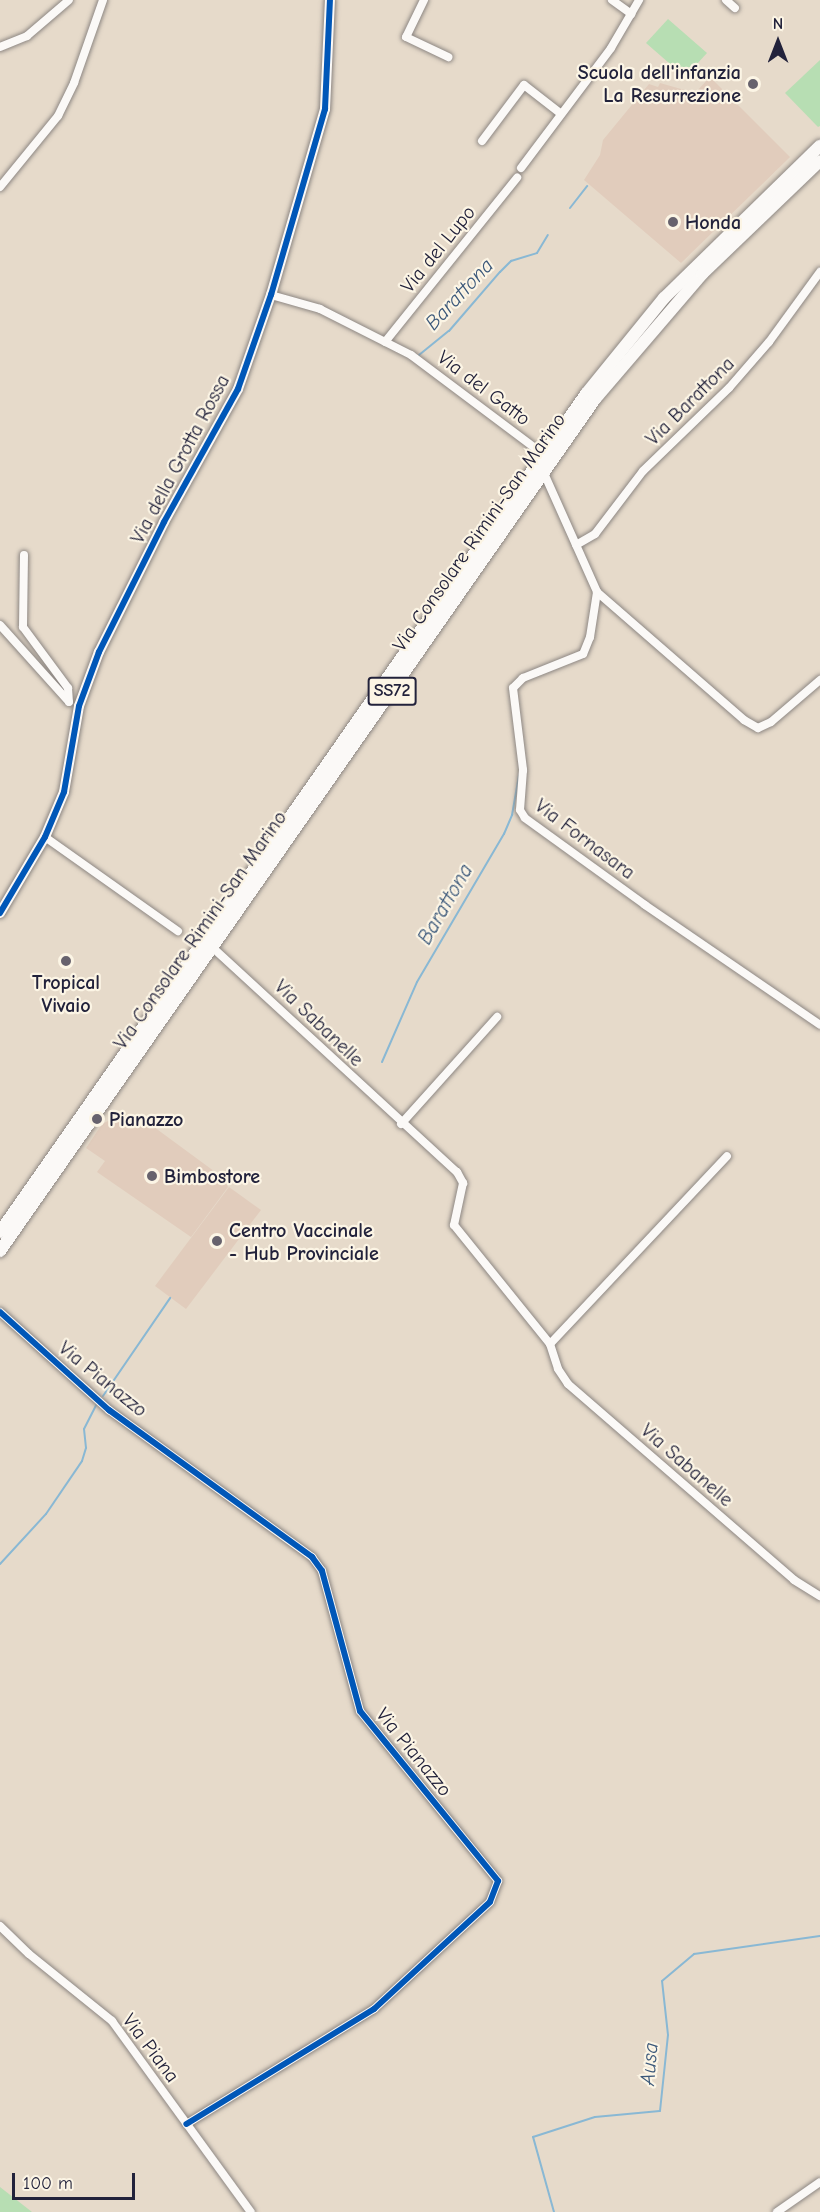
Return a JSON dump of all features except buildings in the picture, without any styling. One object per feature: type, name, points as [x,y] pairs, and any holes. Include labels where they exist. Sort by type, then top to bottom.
[{"type":"main road","name":"Via Consolare Rimini-San Marino","points":[[0,1232],[4,1223],[592,386],[664,298],[820,146]]},
{"type":"main road","name":"Via Consolare Rimini-San Marino","points":[[0,1251],[595,399],[672,307],[820,161]]},
{"type":"street","points":[[0,47],[27,36],[69,0]]},
{"type":"street","points":[[0,187],[58,116],[74,83],[103,0]]},
{"type":"street","name":"Via della Grotta Rossa","points":[[0,914],[45,837],[64,792],[74,704],[114,618],[238,389],[272,295],[325,109],[330,0]]},
{"type":"street","points":[[424,0],[406,37],[448,57]]},
{"type":"street","points":[[612,0],[631,14]]},
{"type":"street","points":[[521,168],[560,113],[611,48],[639,0]]},
{"type":"street","points":[[726,0],[735,8]]},
{"type":"street","points":[[482,141],[524,85],[560,113]]},
{"type":"street","name":"Via del Lupo","points":[[385,342],[517,178]]},
{"type":"street","name":"Via Barattona","points":[[576,545],[595,534],[643,471],[729,388],[769,342],[820,272]]},
{"type":"street","name":"Via del Gatto","points":[[272,295],[320,309],[420,362],[543,454]]},
{"type":"street","points":[[543,454],[543,474],[597,592],[758,728],[771,722],[820,680]]},
{"type":"street","points":[[24,555],[23,627],[68,688],[74,704]]},
{"type":"street","name":"Via Fornasara","points":[[597,592],[590,637],[582,654],[523,678],[513,688],[523,770],[520,810],[525,818],[645,905],[820,1025]]},
{"type":"street","points":[[0,625],[74,704]]},
{"type":"street","name":"Via Consolare Rimini-San Marino","points":[[45,837],[178,931]]},
{"type":"street","name":"Via Sabanelle","points":[[212,947],[401,1124],[457,1173],[463,1183],[454,1225],[550,1344],[558,1369],[568,1384],[785,1573],[820,1596]]},
{"type":"street","points":[[401,1124],[497,1017]]},
{"type":"street","points":[[550,1344],[727,1156]]},
{"type":"street","name":"Via Pianazzo","points":[[0,1312],[109,1410],[312,1557],[324,1580],[360,1711],[498,1881],[490,1902],[374,2009],[186,2124]]},
{"type":"street","name":"Via Piana","points":[[0,1926],[28,1954],[112,2021],[251,2212]]},
{"type":"street","points":[[777,2212],[820,2182]]},
{"type":"shaded area","points":[[710,77],[790,157],[681,263],[584,180],[600,155],[603,140],[649,84],[658,87],[660,83],[695,93]]},
{"type":"shaded area","name":"Bimbostore","points":[[139,1116],[222,1177],[228,1187],[191,1237],[97,1172],[105,1161],[86,1148],[102,1124],[114,1118]]},
{"type":"shaded area","points":[[229,1187],[261,1210],[186,1309],[155,1286]]},
{"type":"green space","points":[[668,19],[707,53],[685,77],[646,43]]},
{"type":"green space","points":[[820,60],[820,126],[818,127],[785,93]]},
{"type":"green space","points":[[0,2187],[32,2212],[0,2212]]},
{"type":"waterway","name":"Barattona","points":[[570,208],[587,186]]},
{"type":"waterway","name":"Barattona","points":[[419,355],[449,331],[511,261],[537,253],[548,235]]},
{"type":"waterway","name":"Barattona","points":[[382,1062],[417,982],[504,834],[512,815],[519,776]]},
{"type":"waterway","name":"Barattona","points":[[103,1396],[170,1298]]},
{"type":"waterway","name":"Barattona","points":[[0,1564],[46,1514],[82,1461],[86,1448],[84,1429],[97,1404]]},
{"type":"waterway","name":"Ausa","points":[[554,2212],[533,2137],[595,2117],[660,2111],[668,2035],[662,1981],[694,1954],[820,1936]]},
{"type":"cycle path","points":[[0,913],[45,837],[64,792],[79,706],[99,652],[164,522],[238,389],[271,295],[325,109],[330,0]]},
{"type":"cycle path","points":[[0,1312],[109,1410],[312,1557],[322,1571],[360,1711],[498,1881],[490,1902],[374,2009],[186,2124]]},
{"type":"place","name":"Scuola dell'infanzia La Resurrezione","points":[[753,84]]},
{"type":"place","name":"Honda","points":[[673,222]]},
{"type":"place","name":"Tropical Vivaio","points":[[66,961]]},
{"type":"place","name":"Pianazzo","points":[[97,1119]]},
{"type":"place","name":"Bimbostore","points":[[152,1176]]},
{"type":"place","name":"Centro Vaccinale - Hub Provinciale","points":[[217,1241]]}]
